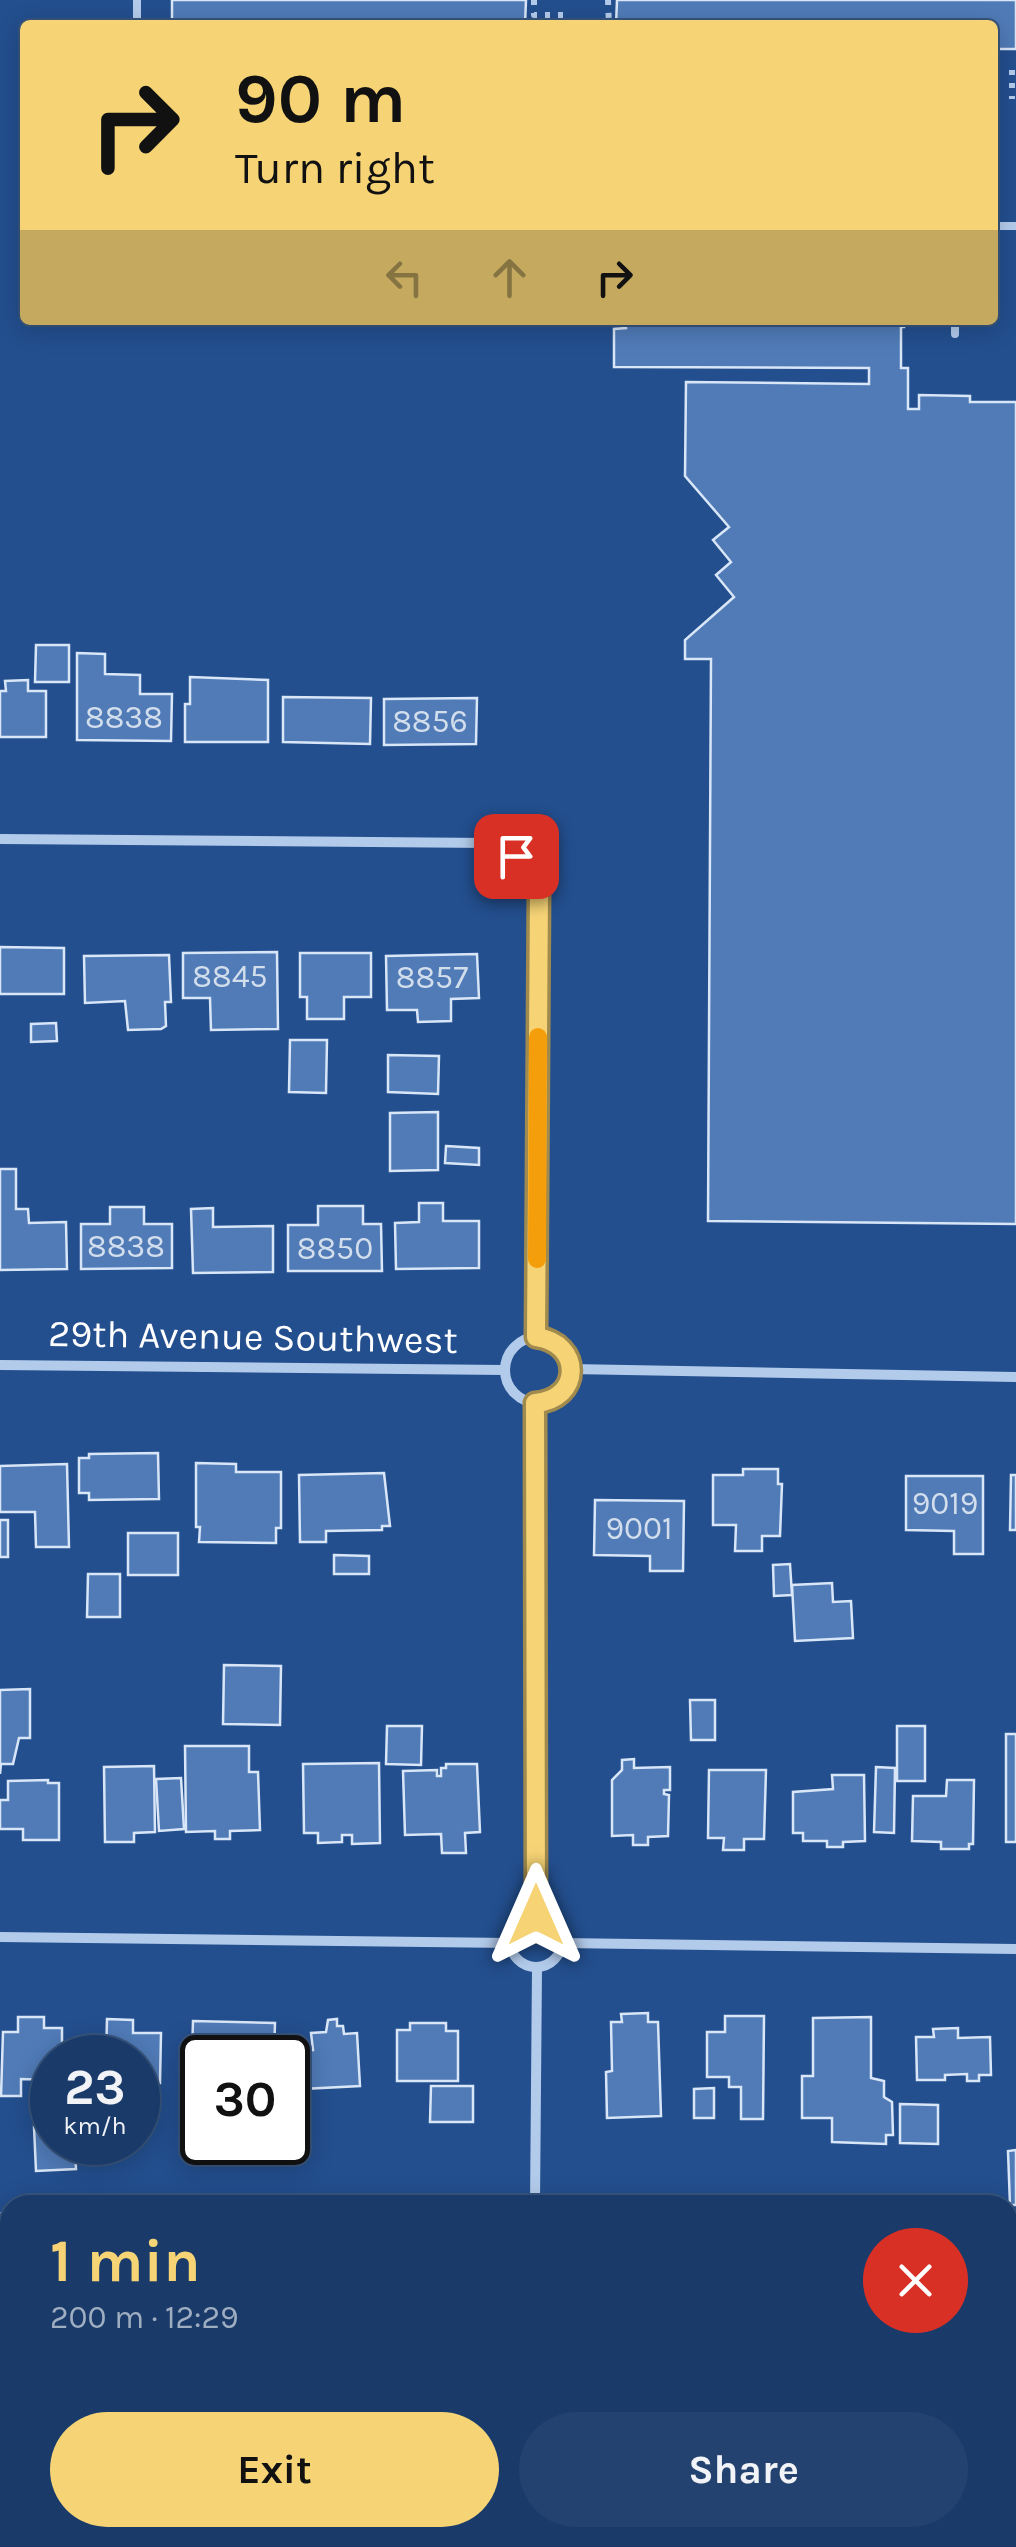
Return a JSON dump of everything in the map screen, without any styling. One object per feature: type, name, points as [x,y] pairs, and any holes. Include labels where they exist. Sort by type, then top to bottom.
[{"type":"street","points":[[0,838],[489,843],[516,856],[539,889],[536,1337]]},
{"type":"street","points":[[536,1337],[546,1338],[564,1349],[572,1369],[564,1390],[546,1402],[535,1403],[516,1394],[508,1385],[506,1370],[517,1345],[536,1337]]},
{"type":"street","name":"29th Avenue Southwest","points":[[0,1365],[506,1370]]},
{"type":"street","points":[[572,1369],[1016,1377]]},
{"type":"street","points":[[535,1403],[536,1915]]},
{"type":"street","points":[[536,1915],[558,1927],[562,1943],[555,1959],[537,1967],[516,1959],[510,1943],[514,1926],[536,1915]]},
{"type":"street","points":[[0,1937],[510,1943]]},
{"type":"street","points":[[562,1943],[1016,1949]]},
{"type":"street","points":[[536,2195],[537,1967]]},
{"type":"lane","points":[[955,325],[955,334]]},
{"type":"path","points":[[534,0],[534,16],[567,16],[567,20]]},
{"type":"path","points":[[1012,70],[1012,99]]},
{"type":"building","points":[[172,0],[526,0],[525,20],[172,20]]},
{"type":"building","points":[[617,0],[1016,0],[1016,49],[998,49],[998,20],[616,20]]},
{"type":"building","points":[[904,325],[901,368],[908,368],[908,409],[919,409],[919,395],[970,396],[970,402],[1016,402],[1016,1224],[708,1221],[711,659],[685,659],[685,640],[734,597],[716,575],[731,562],[713,540],[729,527],[685,476],[686,382],[869,384],[869,368],[614,367],[614,329]]},
{"type":"building","points":[[36,645],[69,645],[69,682],[35,682]]},
{"type":"building","points":[[77,653],[105,654],[105,674],[140,675],[140,694],[172,694],[171,741],[77,740]]},
{"type":"building","points":[[190,677],[268,680],[268,742],[185,742]]},
{"type":"building","points":[[28,680],[28,691],[46,691],[46,737],[0,737],[0,691],[6,691],[5,681]]},
{"type":"building","points":[[283,697],[371,698],[370,744],[283,742]]},
{"type":"building","points":[[477,698],[476,744],[384,745],[384,699]]},
{"type":"building","points":[[0,947],[64,948],[64,994],[0,994]]},
{"type":"building","points":[[277,952],[278,1029],[211,1030],[210,998],[183,998],[183,953]]},
{"type":"building","points":[[300,953],[371,953],[371,997],[344,997],[344,1019],[307,1019],[307,997],[300,997]]},
{"type":"building","points":[[477,954],[479,998],[451,999],[451,1021],[418,1022],[417,1010],[387,1010],[386,956]]},
{"type":"building","points":[[169,955],[171,1002],[165,1002],[166,1026],[161,1029],[128,1030],[125,1001],[85,1003],[84,956]]},
{"type":"building","points":[[56,1023],[57,1041],[31,1042],[31,1024]]},
{"type":"building","points":[[290,1040],[327,1040],[326,1093],[289,1092]]},
{"type":"building","points":[[388,1055],[439,1056],[438,1094],[388,1092]]},
{"type":"building","points":[[438,1112],[438,1170],[390,1171],[390,1113]]},
{"type":"building","points":[[446,1146],[479,1148],[479,1165],[445,1163]]},
{"type":"building","points":[[0,1169],[16,1169],[16,1209],[28,1209],[29,1223],[66,1222],[67,1269],[0,1270]]},
{"type":"building","points":[[419,1203],[443,1203],[443,1221],[479,1221],[479,1268],[396,1269],[395,1223],[419,1222]]},
{"type":"building","points":[[318,1206],[363,1206],[363,1224],[381,1224],[382,1271],[288,1271],[288,1225],[318,1225]]},
{"type":"building","points":[[110,1207],[144,1207],[144,1224],[172,1224],[172,1268],[81,1269],[81,1224],[110,1224]]},
{"type":"building","points":[[213,1208],[213,1227],[273,1226],[273,1272],[193,1273],[191,1209]]},
{"type":"building","points":[[158,1453],[159,1499],[89,1500],[89,1493],[79,1493],[79,1458],[89,1458],[89,1454]]},
{"type":"building","points":[[196,1463],[236,1464],[236,1472],[281,1472],[281,1528],[276,1528],[276,1543],[199,1542]]},
{"type":"building","points":[[67,1464],[69,1547],[36,1547],[35,1512],[0,1512],[0,1466]]},
{"type":"building","points":[[743,1469],[778,1469],[778,1484],[782,1484],[780,1536],[762,1536],[762,1551],[735,1551],[736,1525],[713,1525],[713,1475],[743,1475]]},
{"type":"building","points":[[384,1473],[390,1526],[382,1526],[382,1530],[326,1531],[326,1542],[300,1542],[299,1475]]},
{"type":"building","points":[[1011,1475],[1016,1475],[1016,1530],[1010,1530]]},
{"type":"building","points":[[906,1476],[983,1476],[983,1554],[954,1554],[954,1531],[906,1530]]},
{"type":"building","points":[[595,1500],[684,1501],[683,1571],[650,1571],[650,1556],[594,1555]]},
{"type":"building","points":[[0,1520],[8,1520],[8,1557],[0,1557]]},
{"type":"building","points":[[128,1533],[178,1533],[178,1575],[128,1575]]},
{"type":"building","points":[[334,1555],[369,1556],[369,1574],[334,1574]]},
{"type":"building","points":[[790,1564],[792,1595],[774,1596],[773,1565]]},
{"type":"building","points":[[88,1574],[120,1574],[120,1617],[87,1617]]},
{"type":"building","points":[[832,1583],[833,1602],[851,1601],[853,1638],[795,1641],[792,1585]]},
{"type":"building","points":[[224,1665],[281,1666],[280,1725],[223,1724]]},
{"type":"building","points":[[30,1689],[30,1738],[19,1738],[13,1764],[1,1764],[0,1774],[0,1690]]},
{"type":"building","points":[[690,1700],[715,1700],[715,1740],[691,1740]]},
{"type":"building","points":[[387,1726],[422,1726],[421,1765],[386,1764]]},
{"type":"building","points":[[897,1726],[925,1726],[925,1781],[897,1781]]},
{"type":"building","points":[[1006,1734],[1016,1734],[1016,1842],[1006,1842]]},
{"type":"building","points":[[185,1746],[249,1746],[249,1772],[258,1772],[260,1830],[230,1831],[230,1839],[215,1839],[215,1831],[186,1832]]},
{"type":"building","points":[[634,1759],[634,1768],[670,1767],[670,1790],[664,1790],[669,1795],[668,1836],[648,1837],[648,1845],[633,1845],[633,1835],[612,1836],[612,1780],[622,1770],[622,1760]]},
{"type":"building","points":[[379,1763],[380,1843],[352,1844],[352,1835],[342,1835],[342,1842],[318,1843],[318,1833],[304,1833],[303,1764]]},
{"type":"building","points":[[446,1764],[477,1764],[480,1832],[465,1833],[466,1853],[442,1853],[441,1834],[405,1835],[403,1771],[437,1770],[437,1776],[441,1776],[441,1768],[446,1768]]},
{"type":"building","points":[[154,1766],[155,1832],[134,1833],[134,1842],[105,1842],[104,1767]]},
{"type":"building","points":[[876,1767],[895,1768],[894,1833],[874,1832]]},
{"type":"building","points":[[709,1770],[766,1770],[764,1839],[744,1839],[744,1850],[723,1850],[724,1838],[708,1838]]},
{"type":"building","points":[[832,1775],[864,1775],[865,1841],[827,1847],[827,1841],[803,1841],[803,1833],[793,1833],[793,1792],[833,1789]]},
{"type":"building","points":[[181,1778],[184,1829],[159,1831],[156,1779]]},
{"type":"building","points":[[947,1780],[974,1780],[973,1844],[969,1844],[969,1849],[941,1849],[941,1842],[912,1841],[913,1796],[946,1796]]},
{"type":"building","points":[[8,1781],[59,1783],[59,1840],[23,1840],[23,1829],[0,1829],[0,1800],[8,1800]]},
{"type":"building","points":[[648,2013],[648,2022],[658,2022],[661,2116],[607,2118],[606,2072],[612,2071],[611,2022],[622,2022],[621,2014]]},
{"type":"building","points":[[725,2016],[764,2016],[763,2119],[741,2119],[741,2087],[729,2087],[729,2077],[707,2077],[707,2032],[725,2032]]},
{"type":"building","points":[[18,2017],[44,2017],[44,2028],[62,2028],[62,2035],[30,2035],[30,2079],[21,2079],[21,2096],[1,2096],[3,2032],[18,2032]]},
{"type":"building","points":[[871,2017],[871,2078],[884,2081],[884,2097],[892,2102],[893,2135],[886,2135],[886,2144],[832,2142],[832,2118],[802,2118],[802,2076],[813,2076],[813,2018]]},
{"type":"building","points":[[107,2019],[133,2020],[133,2033],[161,2033],[160,2083],[160,2035],[107,2035]]},
{"type":"building","points":[[337,2019],[344,2034],[357,2033],[360,2086],[310,2089],[311,2033],[326,2032],[328,2020]]},
{"type":"building","points":[[193,2021],[275,2023],[275,2035],[193,2035]]},
{"type":"building","points":[[410,2023],[446,2023],[446,2031],[458,2031],[458,2081],[397,2081],[397,2030],[410,2030]]},
{"type":"building","points":[[958,2028],[958,2038],[990,2037],[991,2075],[979,2075],[979,2081],[967,2081],[967,2074],[945,2075],[945,2080],[917,2080],[916,2037],[934,2037],[933,2029]]},
{"type":"building","points":[[431,2086],[473,2086],[473,2122],[430,2122]]},
{"type":"building","points":[[714,2088],[714,2118],[694,2118],[694,2089]]},
{"type":"building","points":[[900,2104],[938,2105],[938,2144],[900,2143]]},
{"type":"building","points":[[1016,2150],[1016,2195],[1010,2195],[1008,2151]]},
{"type":"building","points":[[36,2165],[76,2165],[76,2169],[36,2171]]},
{"type":"slow traffic","points":[[537,1259],[538,1037]]},
{"type":"route","points":[[516,856],[539,889],[536,1337],[556,1342],[564,1349],[572,1369],[570,1380],[556,1398],[535,1403],[536,1915]]}]
